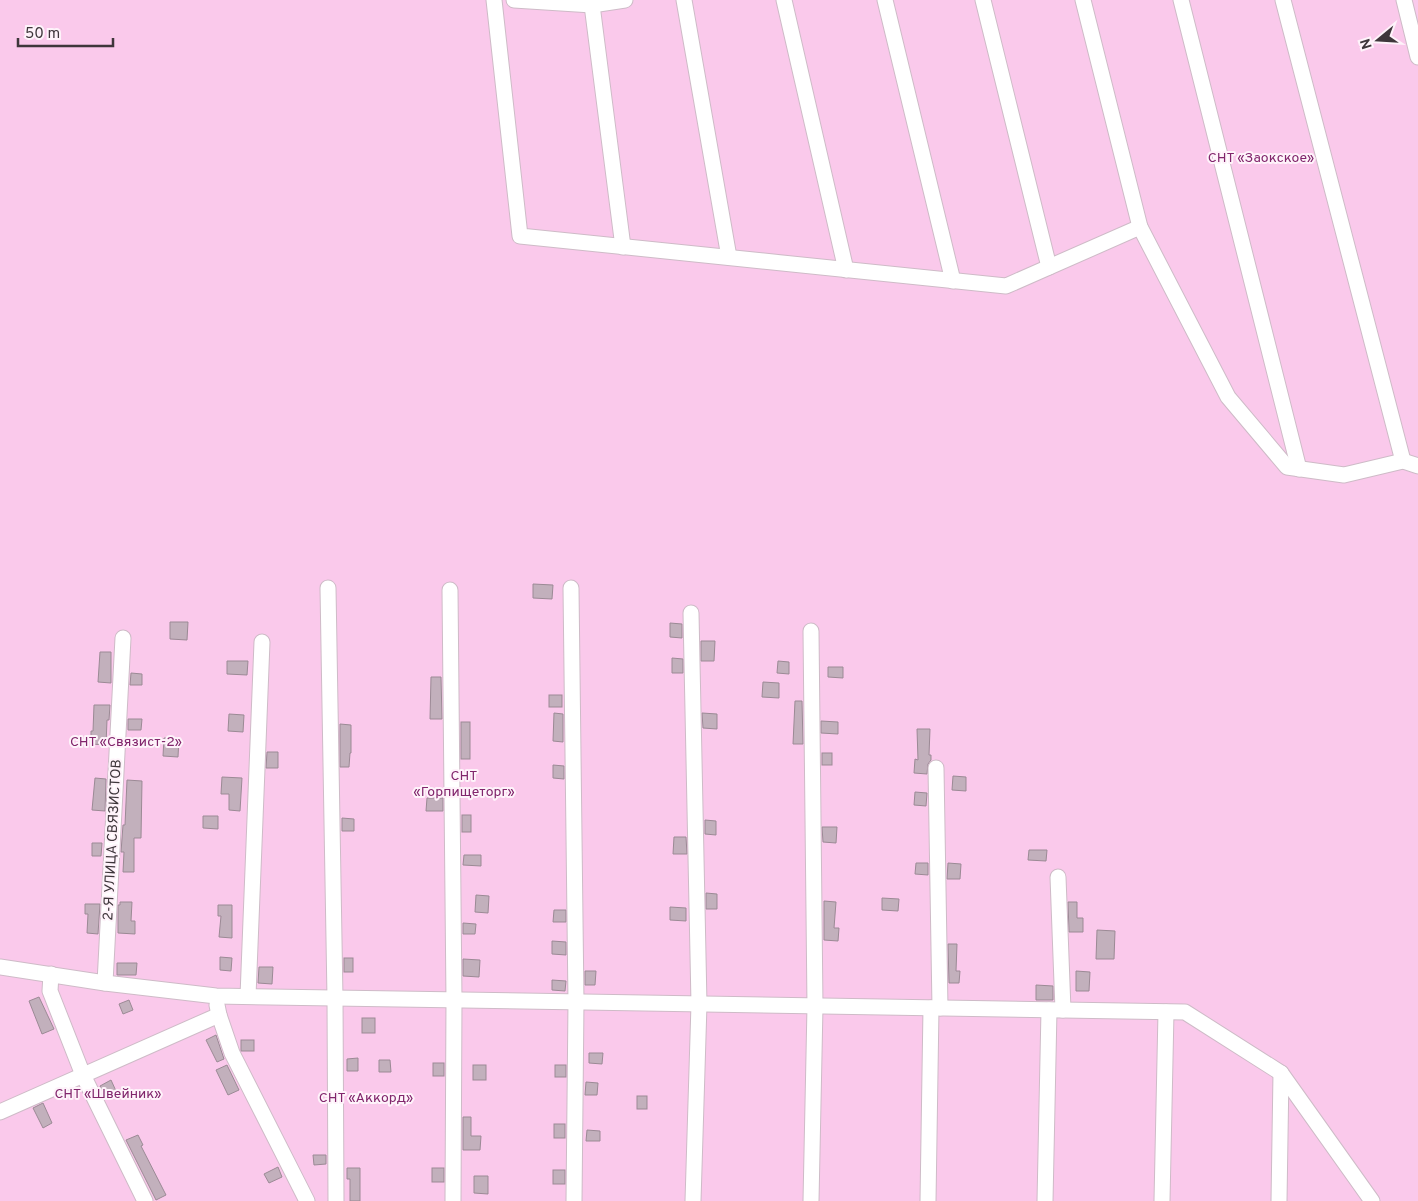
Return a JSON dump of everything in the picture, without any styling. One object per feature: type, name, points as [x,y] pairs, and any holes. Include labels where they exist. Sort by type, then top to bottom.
[{"type":"street","points":[[494,0],[520,236],[1006,286],[1140,227]]},
{"type":"street","points":[[514,0],[592,5],[625,0]]},
{"type":"street","points":[[684,0],[729,258]]},
{"type":"street","points":[[784,0],[846,270]]},
{"type":"street","points":[[884,0],[953,281]]},
{"type":"street","points":[[983,0],[1049,267]]},
{"type":"street","points":[[1083,0],[1140,227],[1228,397],[1287,467],[1344,476],[1403,461],[1418,466]]},
{"type":"street","points":[[1181,0],[1299,469]]},
{"type":"street","points":[[1283,0],[1403,461]]},
{"type":"street","points":[[1404,0],[1418,57]]},
{"type":"street","points":[[592,5],[623,246]]},
{"type":"street","points":[[328,588],[335,998],[336,1201]]},
{"type":"street","points":[[571,588],[576,1002],[574,1201]]},
{"type":"street","points":[[450,590],[454,1000],[453,1201]]},
{"type":"street","points":[[691,613],[699,1004],[693,1201]]},
{"type":"street","points":[[810,631],[815,1006],[811,1201]]},
{"type":"street","name":"2-Я УЛИЦА СВЯЗИСТОВ","points":[[105,983],[124,638]]},
{"type":"street","points":[[248,996],[262,642]]},
{"type":"street","points":[[928,1201],[936,1008],[936,768]]},
{"type":"street","points":[[1045,1201],[1056,1010],[1058,877]]},
{"type":"street","points":[[0,966],[105,983],[216,996],[1185,1012],[1281,1073],[1372,1201]]},
{"type":"street","points":[[51,974],[50,991],[83,1075],[145,1201]]},
{"type":"street","points":[[216,996],[219,1015],[232,1053],[307,1201]]},
{"type":"street","points":[[1162,1201],[1166,1012]]},
{"type":"street","points":[[0,1112],[219,1015]]},
{"type":"street","points":[[1279,1201],[1281,1073]]},
{"type":"green space","points":[[0,0],[1418,0],[1418,1201],[0,1201]]},
{"type":"building","points":[[533,584],[553,585],[552,599],[533,598]]},
{"type":"building","points":[[170,622],[188,622],[187,640],[170,639]]},
{"type":"building","points":[[670,623],[682,624],[682,638],[670,637]]},
{"type":"building","points":[[701,641],[715,641],[714,661],[701,661]]},
{"type":"building","points":[[100,652],[111,652],[111,683],[98,682]]},
{"type":"building","points":[[672,658],[683,659],[683,673],[672,673]]},
{"type":"building","points":[[227,661],[248,661],[247,675],[227,674]]},
{"type":"building","points":[[778,661],[789,662],[789,674],[777,673]]},
{"type":"building","points":[[828,667],[843,667],[843,678],[828,677]]},
{"type":"building","points":[[131,673],[142,674],[142,685],[130,685]]},
{"type":"building","points":[[431,677],[441,677],[442,719],[430,719]]},
{"type":"building","points":[[763,682],[779,683],[779,698],[762,697]]},
{"type":"building","points":[[549,695],[562,695],[562,707],[549,707]]},
{"type":"building","points":[[795,701],[802,701],[803,744],[793,744]]},
{"type":"building","points":[[94,705],[110,705],[106,745],[91,744]]},
{"type":"building","points":[[554,713],[563,714],[563,742],[553,741]]},
{"type":"building","points":[[702,713],[717,714],[717,729],[703,728]]},
{"type":"building","points":[[229,714],[244,715],[243,732],[228,731]]},
{"type":"building","points":[[128,719],[142,719],[141,730],[128,730]]},
{"type":"building","points":[[821,721],[838,722],[838,734],[821,733]]},
{"type":"building","points":[[461,722],[470,722],[470,759],[461,759]]},
{"type":"building","points":[[340,724],[351,725],[349,767],[340,767]]},
{"type":"building","points":[[917,729],[930,729],[929,755],[931,755],[931,760],[928,764],[927,774],[914,773],[915,759],[918,760]]},
{"type":"building","points":[[164,738],[179,738],[178,757],[163,756]]},
{"type":"building","points":[[267,752],[278,752],[278,768],[266,768]]},
{"type":"building","points":[[822,753],[832,753],[832,765],[822,765]]},
{"type":"building","points":[[553,765],[564,766],[564,779],[553,778]]},
{"type":"building","points":[[953,776],[966,777],[966,791],[952,790]]},
{"type":"building","points":[[222,777],[242,778],[240,811],[229,810],[229,794],[221,794]]},
{"type":"building","points":[[95,778],[106,779],[105,811],[92,810]]},
{"type":"building","points":[[127,780],[142,781],[141,838],[134,838],[134,872],[123,872],[124,852],[121,852],[123,825],[125,825]]},
{"type":"building","points":[[915,792],[927,793],[926,806],[914,805]]},
{"type":"building","points":[[427,798],[443,798],[443,811],[426,811]]},
{"type":"building","points":[[462,815],[471,815],[471,832],[462,832]]},
{"type":"building","points":[[203,816],[218,816],[218,829],[203,828]]},
{"type":"building","points":[[342,818],[354,819],[354,831],[342,831]]},
{"type":"building","points":[[705,820],[716,821],[716,835],[705,834]]},
{"type":"building","points":[[822,827],[837,827],[836,843],[823,842]]},
{"type":"building","points":[[674,837],[686,837],[687,854],[673,854]]},
{"type":"building","points":[[92,843],[102,843],[101,856],[92,856]]},
{"type":"building","points":[[1029,850],[1047,850],[1046,861],[1028,860]]},
{"type":"building","points":[[464,855],[481,855],[481,866],[463,865]]},
{"type":"building","points":[[916,863],[928,863],[928,875],[915,874]]},
{"type":"building","points":[[948,863],[961,864],[960,879],[947,879]]},
{"type":"building","points":[[706,893],[717,894],[717,909],[706,909]]},
{"type":"building","points":[[476,895],[489,896],[488,913],[475,912]]},
{"type":"building","points":[[882,898],[899,899],[898,911],[882,910]]},
{"type":"building","points":[[824,901],[836,902],[834,928],[839,928],[838,941],[824,940]]},
{"type":"building","points":[[120,902],[132,902],[131,921],[135,921],[135,934],[118,933],[118,905],[120,905]]},
{"type":"building","points":[[1068,902],[1077,902],[1077,918],[1083,918],[1083,932],[1069,932]]},
{"type":"building","points":[[85,904],[100,904],[98,934],[87,933],[88,914],[85,914]]},
{"type":"building","points":[[218,905],[232,905],[232,938],[219,937],[221,916],[218,916]]},
{"type":"building","points":[[670,907],[686,908],[686,921],[670,920]]},
{"type":"building","points":[[554,910],[566,910],[566,922],[553,922]]},
{"type":"building","points":[[463,923],[476,924],[475,934],[463,934]]},
{"type":"building","points":[[1097,930],[1115,931],[1114,959],[1096,959]]},
{"type":"building","points":[[552,941],[566,942],[566,955],[552,954]]},
{"type":"building","points":[[948,944],[957,944],[956,971],[960,971],[959,983],[949,983]]},
{"type":"building","points":[[220,957],[232,958],[231,971],[220,970]]},
{"type":"building","points":[[344,958],[353,958],[353,972],[344,972]]},
{"type":"building","points":[[463,959],[480,960],[479,977],[463,976]]},
{"type":"building","points":[[117,963],[137,963],[136,975],[117,975]]},
{"type":"building","points":[[259,967],[273,967],[272,984],[258,983]]},
{"type":"building","points":[[585,971],[596,971],[595,985],[585,985]]},
{"type":"building","points":[[1076,971],[1090,972],[1089,991],[1076,991]]},
{"type":"building","points":[[552,980],[566,981],[565,991],[552,990]]},
{"type":"building","points":[[1036,985],[1053,986],[1053,1000],[1036,1000]]},
{"type":"building","points":[[39,997],[54,1029],[42,1034],[29,1001]]},
{"type":"building","points":[[129,1000],[133,1010],[123,1014],[119,1004]]},
{"type":"building","points":[[362,1018],[375,1018],[375,1033],[362,1033]]},
{"type":"building","points":[[216,1035],[224,1059],[217,1062],[206,1040]]},
{"type":"building","points":[[241,1040],[254,1040],[254,1051],[241,1051]]},
{"type":"building","points":[[589,1053],[603,1053],[602,1064],[589,1063]]},
{"type":"building","points":[[358,1058],[358,1071],[347,1071],[347,1059]]},
{"type":"building","points":[[379,1060],[390,1060],[391,1072],[379,1072]]},
{"type":"building","points":[[433,1063],[444,1063],[444,1076],[433,1076]]},
{"type":"building","points":[[227,1065],[239,1090],[228,1095],[216,1070]]},
{"type":"building","points":[[473,1065],[486,1065],[486,1080],[473,1080]]},
{"type":"building","points":[[555,1065],[566,1065],[566,1077],[555,1077]]},
{"type":"building","points":[[111,1080],[116,1091],[105,1097],[100,1086]]},
{"type":"building","points":[[586,1082],[598,1083],[597,1095],[585,1095]]},
{"type":"building","points":[[637,1096],[647,1096],[647,1109],[637,1109]]},
{"type":"building","points":[[43,1103],[52,1123],[43,1128],[33,1108]]},
{"type":"building","points":[[463,1117],[471,1117],[471,1136],[481,1136],[480,1150],[463,1150]]},
{"type":"building","points":[[554,1124],[565,1124],[565,1138],[554,1138]]},
{"type":"building","points":[[587,1130],[600,1131],[600,1141],[586,1141]]},
{"type":"building","points":[[138,1135],[143,1145],[141,1146],[166,1195],[156,1200],[126,1140]]},
{"type":"building","points":[[313,1155],[326,1155],[326,1164],[314,1165]]},
{"type":"building","points":[[278,1167],[282,1177],[269,1183],[264,1174]]},
{"type":"building","points":[[347,1168],[360,1168],[360,1201],[350,1201],[350,1179],[347,1179]]},
{"type":"building","points":[[432,1168],[444,1168],[444,1182],[432,1182]]},
{"type":"building","points":[[553,1170],[565,1170],[565,1184],[553,1184]]},
{"type":"building","points":[[474,1176],[488,1176],[488,1194],[474,1193]]},
{"type":"park label","name":"СНТ «Заокское»","points":[[1261,158]]},
{"type":"park label","name":"СНТ «Связист-2»","points":[[126,742]]},
{"type":"park label","name":"СНТ «Горпищеторг»","points":[[464,784]]},
{"type":"park label","name":"СНТ «Швейник»","points":[[108,1094]]},
{"type":"park label","name":"СНТ «Аккорд»","points":[[366,1098]]}]
